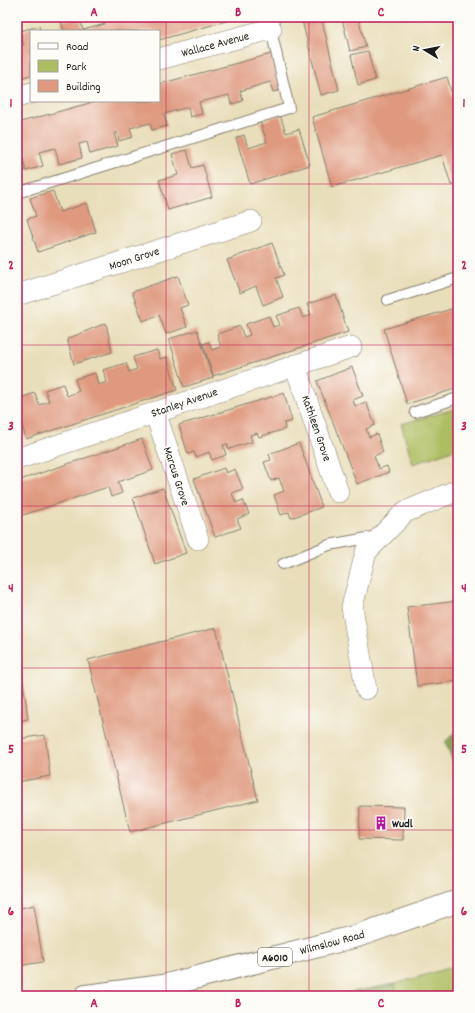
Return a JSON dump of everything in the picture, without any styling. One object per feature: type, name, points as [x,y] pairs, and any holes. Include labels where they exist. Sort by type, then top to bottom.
[{"type":"highway","name":"Wilmslow Road","points":[[86,996],[163,986],[357,936],[458,902]]},
{"type":"street","name":"Wallace Avenue","points":[[160,59],[270,23]]},
{"type":"street","points":[[17,97],[30,93]]},
{"type":"street","name":"Moon Grove","points":[[17,295],[251,221]]},
{"type":"street","name":"Stanley Avenue","points":[[17,459],[351,347]]},
{"type":"street","name":"Kathleen Grove","points":[[295,365],[338,492]]},
{"type":"street","name":"Marcus Grove","points":[[155,412],[198,539]]},
{"type":"street","points":[[366,689],[352,607],[366,552],[405,512],[458,490]]},
{"type":"lane","points":[[17,193],[289,108],[270,23]]},
{"type":"lane","points":[[388,300],[458,278]]},
{"type":"lane","points":[[415,412],[458,398]]},
{"type":"lane","points":[[283,564],[329,545],[382,536]]},
{"type":"green space","points":[[458,408],[458,448],[413,464],[401,424]]},
{"type":"green space","points":[[458,729],[458,774],[445,742]]},
{"type":"green space","points":[[458,965],[458,996],[331,996],[395,984]]},
{"type":"green space","points":[[395,984],[398,996],[331,996]]},
{"type":"building","points":[[79,17],[83,30],[64,30],[61,21]]},
{"type":"building","points":[[103,17],[240,17],[160,40],[160,30],[83,30],[105,24]]},
{"type":"building","points":[[301,17],[321,17],[339,90],[321,95]]},
{"type":"building","points":[[358,17],[366,47],[350,51],[342,19]]},
{"type":"building","points":[[39,26],[40,30],[30,30],[30,75],[17,79],[17,47],[24,45],[20,31]]},
{"type":"building","points":[[368,51],[375,80],[358,85],[351,55]]},
{"type":"building","points":[[271,54],[281,90],[273,92],[270,82],[240,91],[243,101],[231,104],[229,95],[199,102],[202,114],[190,117],[188,107],[164,114],[167,126],[152,130],[150,123],[130,128],[133,137],[119,141],[117,132],[114,133],[118,146],[90,154],[87,142],[79,144],[82,158],[59,164],[55,148],[39,152],[43,166],[26,171],[22,155],[17,157],[17,123],[93,102],[160,102],[160,84]]},
{"type":"building","points":[[447,77],[458,116],[458,183],[451,185],[442,155],[332,187],[312,117]]},
{"type":"building","points":[[280,115],[286,133],[299,129],[310,165],[250,184],[236,138],[244,135],[248,148],[267,142],[260,122]]},
{"type":"building","points":[[187,150],[192,168],[203,165],[212,197],[168,210],[159,180],[178,175],[172,154]]},
{"type":"building","points":[[53,191],[60,212],[87,203],[96,232],[38,252],[27,219],[36,216],[30,198]]},
{"type":"building","points":[[272,243],[284,275],[276,278],[283,297],[263,305],[256,286],[240,293],[227,260]]},
{"type":"building","points":[[178,276],[188,305],[180,308],[187,327],[166,334],[159,315],[143,321],[132,292]]},
{"type":"building","points":[[336,295],[348,332],[213,376],[203,344],[209,342],[212,350],[221,347],[217,334],[240,326],[244,337],[250,335],[246,324],[269,316],[273,327],[280,325],[276,316],[299,308],[303,318],[311,315],[307,304]]},
{"type":"building","points":[[458,307],[458,388],[407,404],[384,329]]},
{"type":"building","points":[[106,323],[112,352],[74,364],[67,339]]},
{"type":"building","points":[[197,330],[213,378],[184,387],[169,339]]},
{"type":"building","points":[[157,350],[160,359],[167,357],[177,390],[26,439],[17,411],[17,399],[35,393],[39,405],[49,401],[45,390],[63,384],[67,396],[79,391],[75,379],[95,373],[98,385],[107,382],[103,370],[126,363],[129,372],[137,369],[133,357]]},
{"type":"building","points":[[352,367],[363,396],[353,400],[355,406],[366,402],[375,425],[366,429],[369,437],[377,434],[383,452],[374,456],[379,469],[387,466],[389,472],[357,484],[317,381]]},
{"type":"building","points":[[284,393],[292,421],[284,423],[285,429],[259,437],[257,433],[250,435],[252,442],[229,449],[227,444],[223,445],[226,455],[212,460],[209,452],[196,457],[194,452],[188,454],[179,425]]},
{"type":"building","points":[[142,439],[153,470],[118,482],[122,493],[111,497],[108,487],[17,517],[17,481]]},
{"type":"building","points":[[299,443],[322,507],[291,518],[289,512],[281,515],[274,495],[284,491],[279,478],[271,481],[264,462],[271,460],[269,454]]},
{"type":"building","points":[[224,468],[226,473],[235,469],[243,489],[232,493],[236,503],[243,500],[249,514],[237,519],[241,528],[215,537],[194,479]]},
{"type":"building","points":[[163,488],[186,553],[155,564],[133,498]]},
{"type":"building","points":[[458,601],[458,681],[417,686],[407,607]]},
{"type":"building","points":[[216,628],[258,800],[130,832],[88,660]]},
{"type":"building","points":[[22,672],[28,719],[17,721],[17,673]]},
{"type":"building","points":[[45,735],[50,776],[17,782],[17,739]]},
{"type":"building","name":"Wudl","points":[[360,806],[404,807],[403,840],[359,839]]},
{"type":"building","points":[[17,891],[21,908],[34,905],[43,962],[17,966]]},
{"type":"place","name":"Wudl","points":[[381,823]]}]
